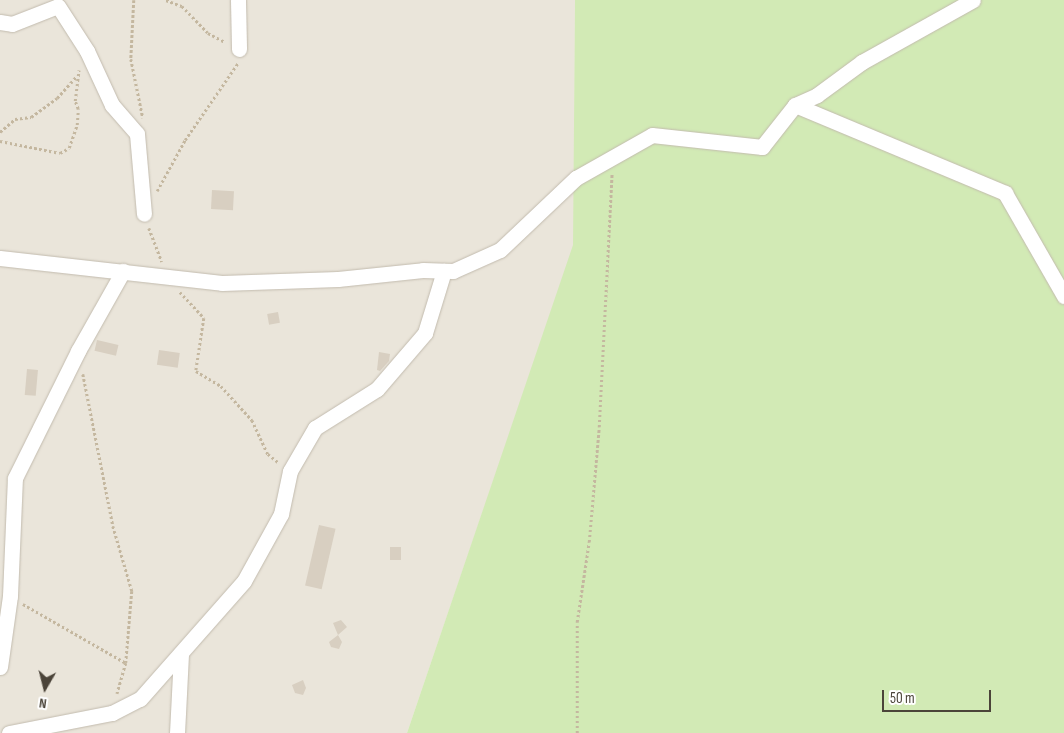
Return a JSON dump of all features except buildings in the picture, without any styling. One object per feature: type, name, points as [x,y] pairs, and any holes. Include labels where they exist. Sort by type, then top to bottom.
[{"type":"street","points":[[238,0],[239,49]]},
{"type":"street","points":[[0,258],[123,270],[168,279],[222,283],[291,282],[423,270],[453,271],[500,250],[576,178],[613,155],[652,135],[762,147],[795,105],[818,95],[862,62],[973,0]]},
{"type":"street","points":[[0,22],[12,24],[58,6],[87,51],[112,105],[138,134],[144,214]]},
{"type":"street","points":[[795,105],[1005,193],[1064,296]]},
{"type":"street","points":[[0,667],[10,596],[15,478],[78,351],[123,270]]},
{"type":"street","points":[[9,733],[112,713],[140,699],[244,581],[281,514],[290,471],[315,428],[377,389],[425,333],[444,271]]},
{"type":"street","points":[[177,733],[180,653]]},
{"type":"path","points":[[134,0],[131,59],[143,118],[140,146]]},
{"type":"path","points":[[166,0],[182,6],[208,33],[239,49],[240,60],[185,140],[144,214],[168,279],[204,318],[196,371],[221,386],[252,420],[268,454],[290,471]]},
{"type":"path","points":[[0,132],[15,119],[31,117],[57,98],[78,75],[77,125],[69,148],[60,153],[0,141]]},
{"type":"path","points":[[577,733],[577,622],[589,542],[599,427],[613,155]]},
{"type":"path","points":[[78,351],[113,526],[132,591],[126,662],[112,713]]},
{"type":"path","points":[[10,596],[126,662]]},
{"type":"shaded area","points":[[0,0],[575,0],[574,245],[407,733],[0,733]]},
{"type":"green space","points":[[575,0],[1064,0],[1064,733],[407,733],[573,245]]}]
